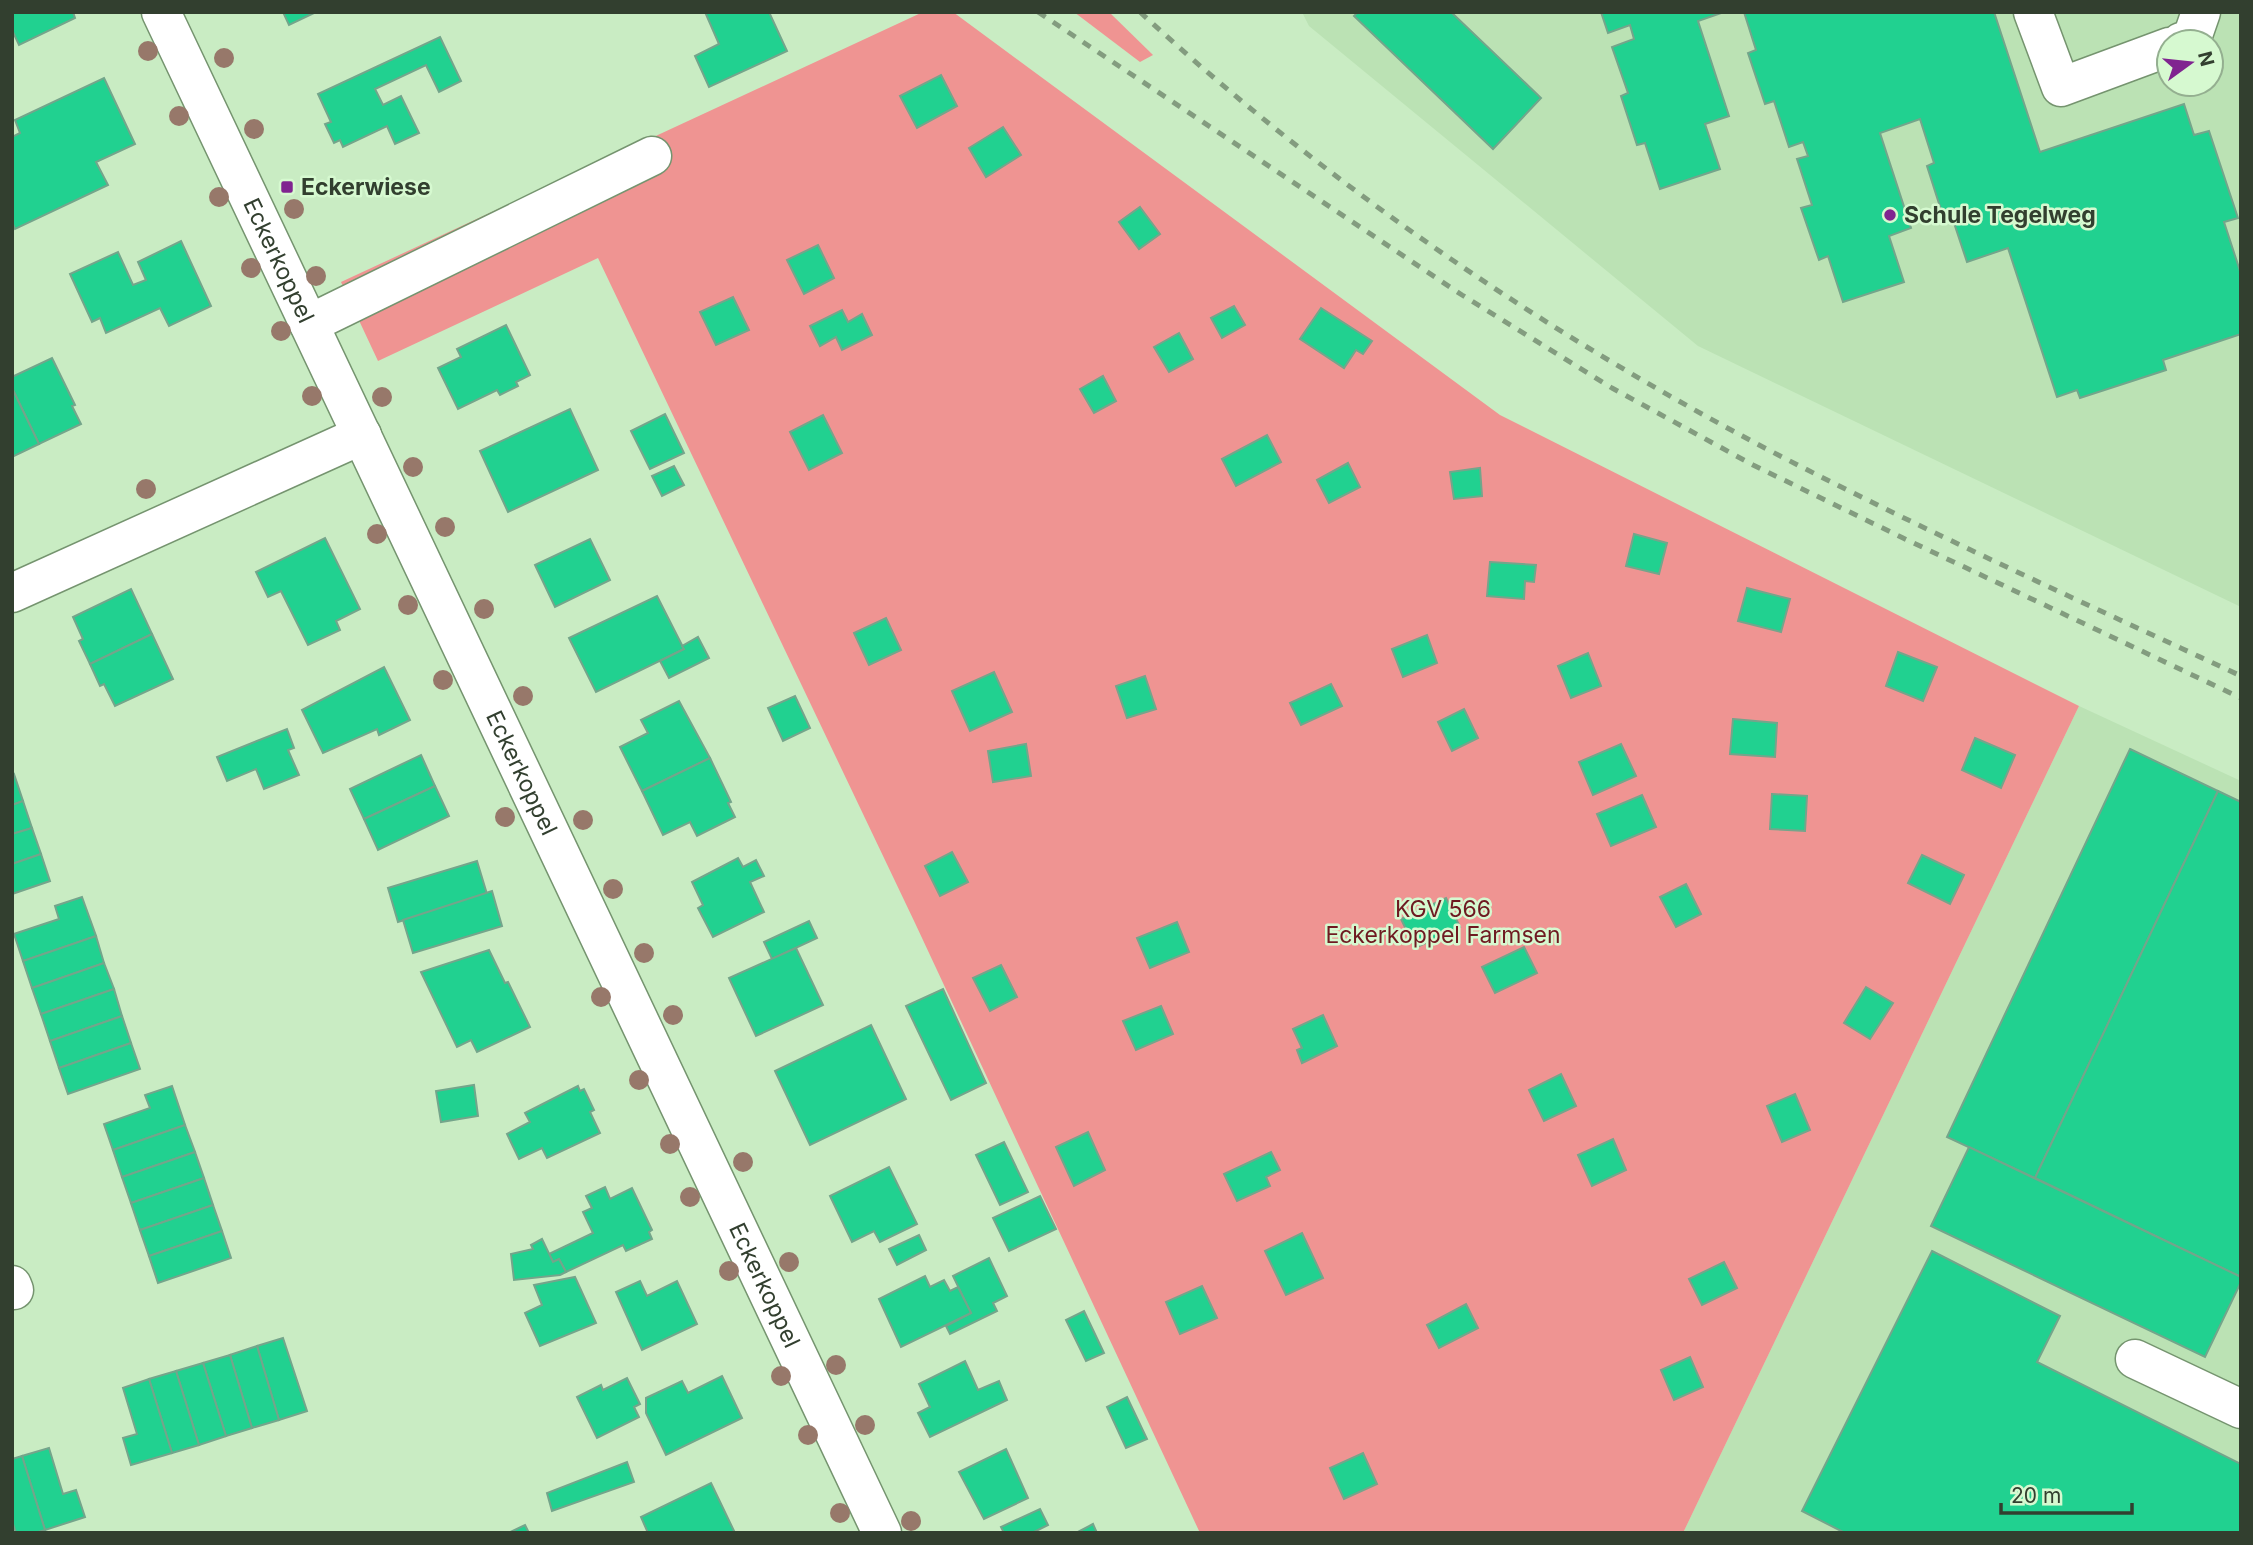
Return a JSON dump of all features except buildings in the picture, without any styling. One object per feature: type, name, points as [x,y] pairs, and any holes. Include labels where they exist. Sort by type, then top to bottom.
[{"type":"street","name":"Eckerkoppel","points":[[161,12],[882,1533]]},
{"type":"street","points":[[2033,12],[2061,87],[2155,52]]},
{"type":"street","points":[[309,324],[652,156]]},
{"type":"street","points":[[12,593],[362,435]]},
{"type":"street","points":[[2135,1359],[2241,1409]]},
{"type":"shaded area","name":"Schule Tegelweg","points":[[1302,12],[2241,12],[2241,607],[1698,346],[1309,26]]},
{"type":"shaded area","points":[[2079,706],[2241,781],[2241,1533],[1683,1533]]},
{"type":"green space","name":"KGV 566 Eckerkoppel Farmsen","points":[[923,12],[953,12],[1500,415],[2079,706],[1683,1533],[1200,1533],[915,923],[598,258],[378,361],[341,282]]},
{"type":"green space","points":[[1074,12],[1109,12],[1153,55],[1140,62]]},
{"type":"railway","points":[[1038,12],[1462,295],[1612,388],[1753,465],[2241,698]]},
{"type":"railway","points":[[1140,12],[1211,75],[1359,193],[1436,249],[1596,352],[1761,446],[1820,476],[2000,564],[2241,676]]},
{"type":"place","name":"Eckerwiese","points":[[287,187]]},
{"type":"place","name":"Schule Tegelweg","points":[[1890,215]]}]
